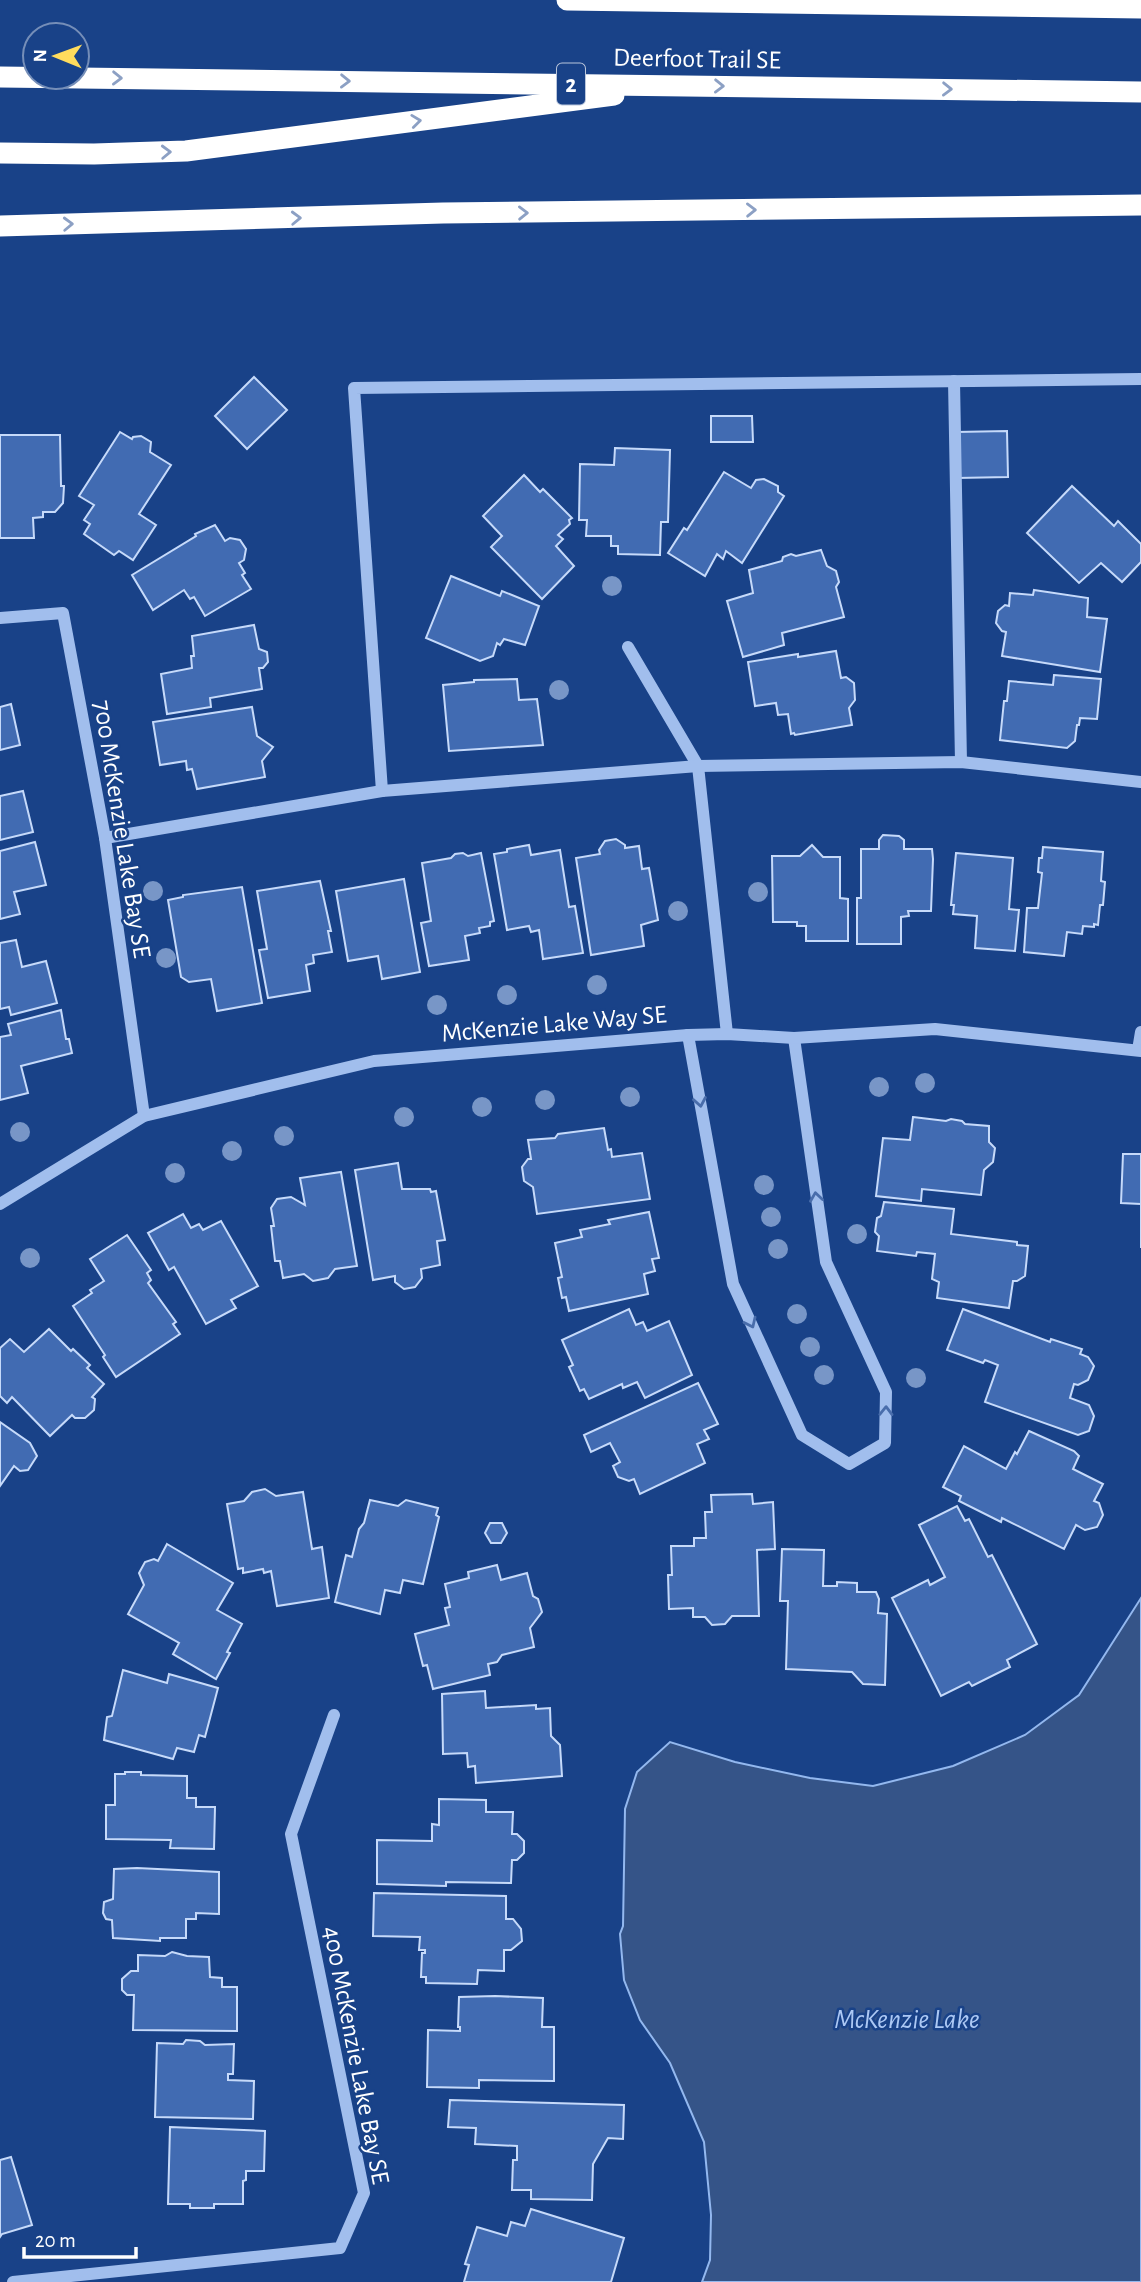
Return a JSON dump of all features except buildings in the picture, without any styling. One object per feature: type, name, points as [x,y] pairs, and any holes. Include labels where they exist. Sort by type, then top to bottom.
[{"type":"highway","points":[[567,0],[1141,8]]},
{"type":"highway","name":"Deerfoot Trail SE","points":[[0,77],[1141,92]]},
{"type":"highway","points":[[0,153],[186,151],[688,85]]},
{"type":"highway","points":[[0,226],[443,214],[1141,205]]},
{"type":"street","points":[[382,791],[354,388],[1141,379]]},
{"type":"street","points":[[954,381],[961,762]]},
{"type":"street","name":"700 McKenzie Lake Bay SE","points":[[0,618],[63,613],[104,838],[144,1116]]},
{"type":"street","points":[[628,648],[698,766],[727,1034]]},
{"type":"street","points":[[104,838],[382,791],[698,766],[961,762],[1141,782]]},
{"type":"street","name":"McKenzie Lake Way SE","points":[[0,1204],[144,1116],[374,1061],[688,1035],[727,1034],[794,1038],[935,1029],[1140,1051]]},
{"type":"street","points":[[1140,1051],[1141,1032]]},
{"type":"street","points":[[688,1035],[733,1284],[802,1434],[849,1464],[885,1443],[886,1392],[826,1262],[794,1038]]},
{"type":"street","name":"400 McKenzie Lake Bay SE","points":[[13,2282],[341,2248],[364,2193],[291,1835],[334,1715]]},
{"type":"water","name":"McKenzie Lake","points":[[1141,1598],[1141,2282],[702,2282],[710,2260],[711,2215],[704,2142],[670,2063],[640,2020],[624,1980],[620,1934],[623,1926],[625,1809],[637,1772],[670,1742],[735,1762],[810,1778],[873,1786],[953,1766],[1025,1735],[1079,1695]]}]
